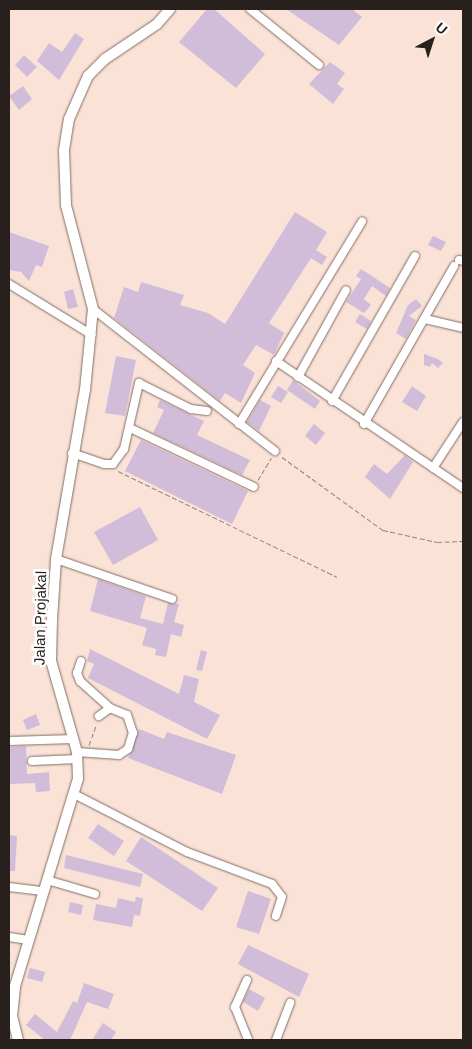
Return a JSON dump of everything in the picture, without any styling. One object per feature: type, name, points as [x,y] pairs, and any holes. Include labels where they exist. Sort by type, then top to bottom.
[{"type":"main road","name":"Jalan Projakal","points":[[14,1036],[12,1016],[15,986],[74,794],[80,754],[60,700],[51,661],[56,559],[92,335],[94,309],[62,180],[68,119],[88,76],[105,59],[158,24],[170,9]]},
{"type":"street","points":[[250,9],[319,65]]},
{"type":"street","points":[[238,424],[362,222]]},
{"type":"street","points":[[332,402],[415,256]]},
{"type":"street","points":[[364,424],[459,262]]},
{"type":"street","points":[[9,284],[92,335]]},
{"type":"street","points":[[298,377],[346,290]]},
{"type":"street","points":[[94,309],[238,424],[275,451]]},
{"type":"street","points":[[426,319],[463,328]]},
{"type":"street","points":[[276,362],[364,424],[463,488]]},
{"type":"street","points":[[72,453],[104,464],[113,464],[119,456],[130,428],[139,383],[191,409],[207,411]]},
{"type":"street","points":[[433,468],[463,422]]},
{"type":"street","points":[[130,428],[254,487]]},
{"type":"street","points":[[56,559],[172,599]]},
{"type":"street","points":[[32,761],[80,754],[120,755],[130,744],[130,720],[110,708],[80,681],[77,673],[81,661]]},
{"type":"street","points":[[99,716],[110,708]]},
{"type":"street","points":[[9,741],[74,739]]},
{"type":"street","points":[[74,794],[187,852],[272,884],[282,897],[276,916]]},
{"type":"street","points":[[9,887],[45,886],[95,894]]},
{"type":"street","points":[[9,937],[28,940]]},
{"type":"street","points":[[247,980],[235,1007],[248,1040]]},
{"type":"street","points":[[276,1040],[290,1003]]},
{"type":"path","points":[[254,487],[275,451],[383,530],[444,543],[463,541]]},
{"type":"path","points":[[104,464],[337,577]]},
{"type":"path","points":[[80,754],[99,716]]},
{"type":"building","points":[[207,9],[214,9],[265,54],[236,88],[179,42]]},
{"type":"building","points":[[286,9],[352,9],[362,17],[339,45]]},
{"type":"building","points":[[75,33],[84,39],[59,80],[37,61],[49,43],[62,52]]},
{"type":"building","points":[[24,55],[37,67],[27,77],[15,65]]},
{"type":"building","points":[[330,62],[345,73],[337,84],[344,89],[333,104],[309,84]]},
{"type":"building","points":[[23,86],[32,99],[19,110],[9,96]]},
{"type":"building","points":[[295,212],[327,232],[316,250],[327,257],[322,265],[311,258],[269,323],[284,333],[274,355],[256,345],[243,365],[255,373],[241,403],[225,393],[220,401],[114,318],[124,287],[138,292],[141,282],[184,295],[180,305],[208,313],[225,324]]},
{"type":"building","points":[[9,232],[49,246],[42,267],[36,265],[29,281],[21,272],[9,270]]},
{"type":"building","points":[[433,236],[446,242],[441,251],[428,245]]},
{"type":"building","points":[[361,269],[390,288],[386,296],[372,286],[364,299],[371,305],[364,313],[346,302],[361,279],[356,276]]},
{"type":"building","points":[[73,289],[78,307],[68,309],[64,292]]},
{"type":"building","points":[[416,299],[422,306],[409,316],[416,320],[406,339],[396,333],[408,305]]},
{"type":"building","points":[[360,314],[371,321],[367,329],[355,322]]},
{"type":"building","points":[[424,354],[443,363],[438,368],[432,363],[430,367],[424,365]]},
{"type":"building","points":[[116,356],[136,360],[125,416],[105,413]]},
{"type":"building","points":[[293,380],[320,401],[315,409],[287,390]]},
{"type":"building","points":[[278,386],[288,392],[281,403],[271,397]]},
{"type":"building","points":[[412,386],[426,396],[417,411],[402,402]]},
{"type":"building","points":[[160,400],[204,421],[197,435],[250,460],[242,475],[153,433],[164,410],[157,407]]},
{"type":"building","points":[[260,400],[271,406],[259,431],[247,422]]},
{"type":"building","points":[[314,424],[325,433],[316,445],[305,436]]},
{"type":"building","points":[[141,440],[248,491],[232,524],[125,471]]},
{"type":"building","points":[[405,455],[413,462],[390,499],[365,477],[374,464],[387,474]]},
{"type":"building","points":[[140,507],[158,540],[113,565],[94,532]]},
{"type":"building","points":[[98,579],[146,596],[140,618],[163,624],[168,603],[179,604],[174,622],[184,625],[181,637],[171,634],[166,657],[155,655],[156,649],[142,645],[147,628],[90,611]]},
{"type":"building","points":[[90,649],[179,694],[184,675],[199,679],[194,702],[220,715],[207,739],[88,678],[94,664],[87,661]]},
{"type":"building","points":[[201,650],[207,652],[202,671],[196,670]]},
{"type":"building","points":[[36,714],[40,725],[27,730],[23,720]]},
{"type":"building","points":[[139,729],[164,739],[167,732],[236,755],[222,794],[128,758]]},
{"type":"building","points":[[26,746],[27,774],[49,772],[50,791],[36,792],[35,783],[9,784],[9,747]]},
{"type":"building","points":[[98,824],[124,841],[114,856],[88,838]]},
{"type":"building","points":[[9,835],[17,836],[15,871],[9,871]]},
{"type":"building","points":[[141,837],[218,888],[202,911],[126,861]]},
{"type":"building","points":[[66,855],[143,874],[140,887],[64,868]]},
{"type":"building","points":[[248,891],[271,899],[259,934],[236,927]]},
{"type":"building","points":[[136,897],[143,898],[140,916],[134,915],[132,927],[93,920],[96,904],[116,908],[118,898],[135,902]]},
{"type":"building","points":[[70,902],[83,905],[81,915],[68,912]]},
{"type":"building","points":[[248,945],[309,974],[299,997],[238,964]]},
{"type":"building","points":[[30,968],[45,972],[42,982],[27,978]]},
{"type":"building","points":[[84,983],[114,994],[108,1009],[87,1002],[70,1040],[45,1040],[26,1025],[35,1014],[57,1032],[73,1001],[77,1003]]},
{"type":"building","points":[[249,989],[265,998],[258,1011],[243,1002]]},
{"type":"building","points":[[103,1023],[116,1032],[111,1040],[92,1040]]}]
